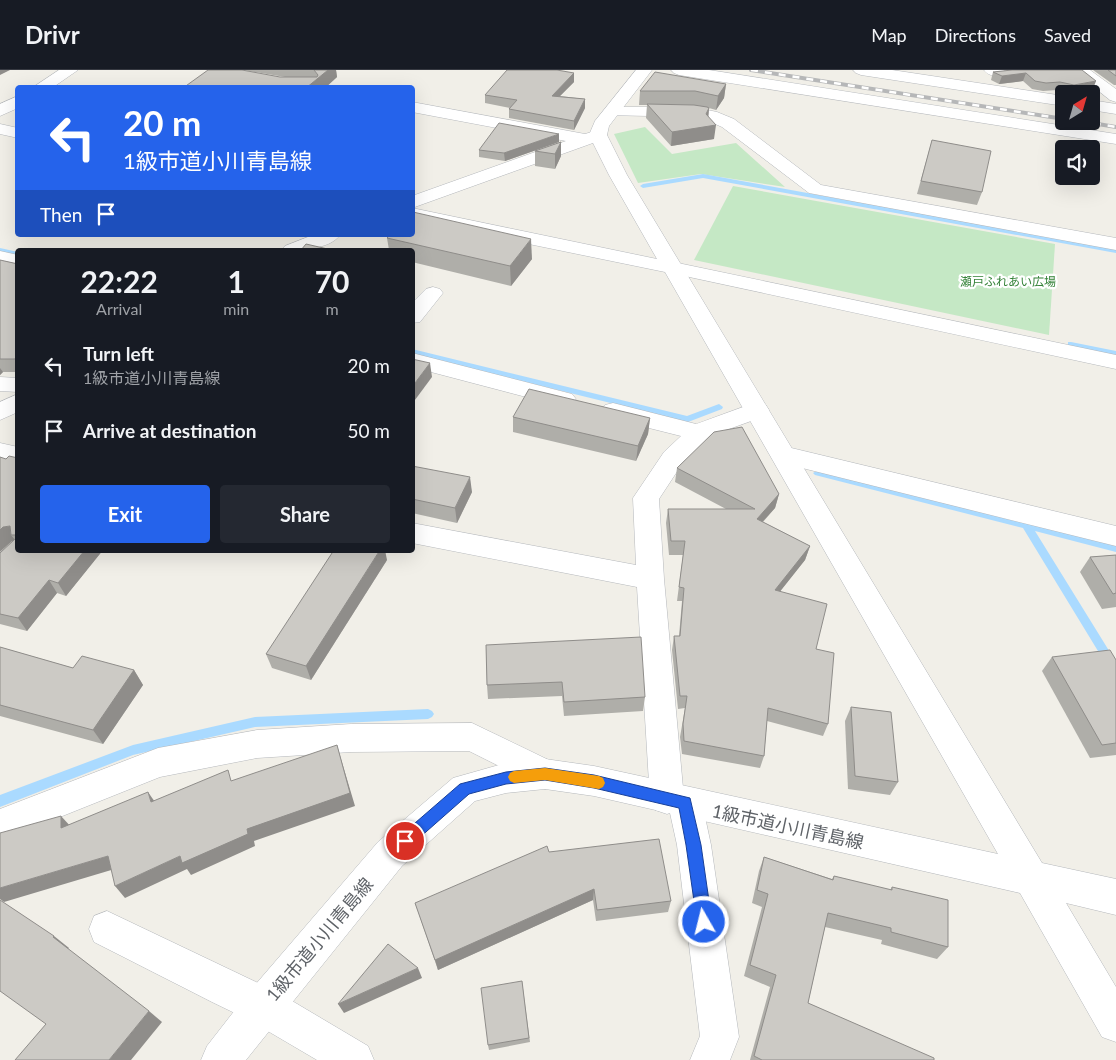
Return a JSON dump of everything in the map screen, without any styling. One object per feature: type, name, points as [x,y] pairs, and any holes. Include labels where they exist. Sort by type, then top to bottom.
[{"type":"street","points":[[45,85],[70,70]]},
{"type":"street","points":[[415,202],[592,137],[644,70]]},
{"type":"street","points":[[679,70],[1116,139]]},
{"type":"street","points":[[861,70],[1055,100]]},
{"type":"street","points":[[1080,70],[1116,97]]},
{"type":"street","points":[[921,80],[1001,71]]},
{"type":"street","points":[[0,111],[15,103]]},
{"type":"street","points":[[1100,106],[1116,109]]},
{"type":"street","points":[[415,107],[592,137],[618,175],[674,268],[1116,1023]]},
{"type":"street","points":[[611,112],[693,112],[711,116],[728,123],[816,189],[1116,244]]},
{"type":"street","points":[[0,129],[15,132]]},
{"type":"street","points":[[415,215],[1116,362]]},
{"type":"street","points":[[297,248],[325,237]]},
{"type":"street","points":[[0,257],[15,260]]},
{"type":"street","points":[[415,314],[433,293]]},
{"type":"street","points":[[415,361],[699,433]]},
{"type":"street","points":[[0,384],[15,385]]},
{"type":"street","points":[[0,412],[15,404]]},
{"type":"street","points":[[710,1060],[720,1037],[694,845],[676,801],[650,579],[646,498],[673,458],[699,433],[709,427],[756,410]]},
{"type":"street","points":[[0,452],[15,455]]},
{"type":"street","points":[[783,455],[1116,536]]},
{"type":"street","points":[[415,534],[650,579]]},
{"type":"street","points":[[0,825],[158,763],[257,744],[351,738],[472,737],[545,774]]},
{"type":"street","name":"1級市道小川青島線","points":[[222,1060],[263,1006],[390,854],[465,789],[506,778],[545,774],[594,782],[1116,897]]},
{"type":"street","points":[[107,929],[225,989],[263,1006],[354,1060]]},
{"type":"green space","points":[[645,127],[672,154],[736,143],[785,187],[701,174],[638,183],[614,134]]},
{"type":"green space","name":"瀬戸ふれあい広場","points":[[733,186],[1055,244],[1049,335],[694,260]]},
{"type":"building","points":[[208,70],[242,70],[280,77],[317,77],[318,75],[314,70],[328,70],[310,85],[187,85]]},
{"type":"building","points":[[507,70],[557,70],[574,73],[552,96],[585,99],[574,121],[509,109],[517,100],[485,95]]},
{"type":"building","points":[[1012,70],[1082,70],[1096,81],[1074,85],[1060,82],[1046,83],[1035,81],[1026,73],[1002,76],[993,72]]},
{"type":"building","points":[[1108,70],[1116,70],[1116,76]]},
{"type":"building","points":[[655,72],[726,84],[718,96],[695,91],[640,91]]},
{"type":"building","points":[[647,104],[707,107],[709,108],[706,114],[716,125],[672,132]]},
{"type":"building","points":[[499,123],[559,134],[504,153],[479,150]]},
{"type":"building","points":[[932,140],[991,151],[982,192],[921,181]]},
{"type":"building","points":[[561,142],[555,154],[535,151]]},
{"type":"building","points":[[415,213],[531,239],[510,266],[387,238],[415,237]]},
{"type":"building","points":[[306,244],[323,248],[303,248]]},
{"type":"building","points":[[0,260],[15,263],[15,359],[0,359]]},
{"type":"building","points":[[415,360],[430,363],[415,383]]},
{"type":"building","points":[[529,389],[650,418],[638,446],[513,417]]},
{"type":"building","points":[[742,427],[779,494],[757,519],[810,546],[775,590],[827,604],[816,649],[834,653],[828,724],[768,708],[764,756],[684,741],[683,724],[687,696],[680,696],[674,636],[680,636],[684,588],[679,587],[685,541],[671,541],[668,509],[755,509],[677,468],[714,432]]},
{"type":"building","points":[[9,456],[15,457],[15,535],[11,535],[10,526],[3,527],[0,530],[0,457],[6,459]]},
{"type":"building","points":[[415,467],[470,477],[455,508],[415,500]]},
{"type":"building","points":[[15,539],[15,553],[83,553],[58,583],[49,580],[18,618],[0,614],[0,553]]},
{"type":"building","points":[[332,553],[378,553],[306,666],[266,654]]},
{"type":"building","points":[[1116,555],[1116,593],[1113,594],[1090,557]]},
{"type":"building","points":[[641,637],[645,697],[564,702],[562,682],[487,685],[486,645]]},
{"type":"building","points":[[0,647],[73,668],[82,656],[134,670],[93,730],[0,705]]},
{"type":"building","points":[[1110,650],[1116,660],[1116,743],[1102,745],[1052,657]]},
{"type":"building","points":[[851,707],[891,712],[898,782],[855,776]]},
{"type":"building","points":[[337,745],[350,793],[247,829],[248,834],[182,863],[180,856],[115,886],[108,856],[0,888],[0,833],[61,816],[61,828],[148,792],[151,802],[228,770],[231,781]]},
{"type":"building","points":[[659,839],[671,901],[597,910],[594,889],[435,960],[415,903],[547,846],[549,852]]},
{"type":"building","points":[[764,857],[833,880],[834,876],[892,890],[892,887],[948,900],[948,947],[891,932],[891,928],[828,913],[808,1003],[934,1058],[934,1060],[762,1060],[754,1056],[776,975],[750,965],[768,894],[757,890]]},
{"type":"building","points":[[0,900],[54,936],[149,1011],[109,1060],[15,1060],[46,1024],[0,991]]},
{"type":"building","points":[[388,944],[418,968],[338,1004]]},
{"type":"building","points":[[522,981],[529,1038],[488,1045],[481,988]]},
{"type":"waterway","points":[[643,186],[703,176],[1116,251]]},
{"type":"waterway","points":[[0,250],[15,253]]},
{"type":"waterway","points":[[1071,344],[1116,354]]},
{"type":"waterway","points":[[415,352],[688,419],[719,407]]},
{"type":"waterway","points":[[818,473],[1116,548]]},
{"type":"waterway","points":[[1027,526],[1116,671]]},
{"type":"waterway","points":[[0,801],[133,750],[255,722],[428,714]]},
{"type":"railway","points":[[751,70],[1055,118]]},
{"type":"railway","points":[[1100,124],[1116,127]]},
{"type":"slow traffic","points":[[514,777],[545,774],[599,783]]},
{"type":"route","points":[[405,841],[465,789],[506,778],[545,774],[594,782],[685,803],[694,845],[704,922]]}]
